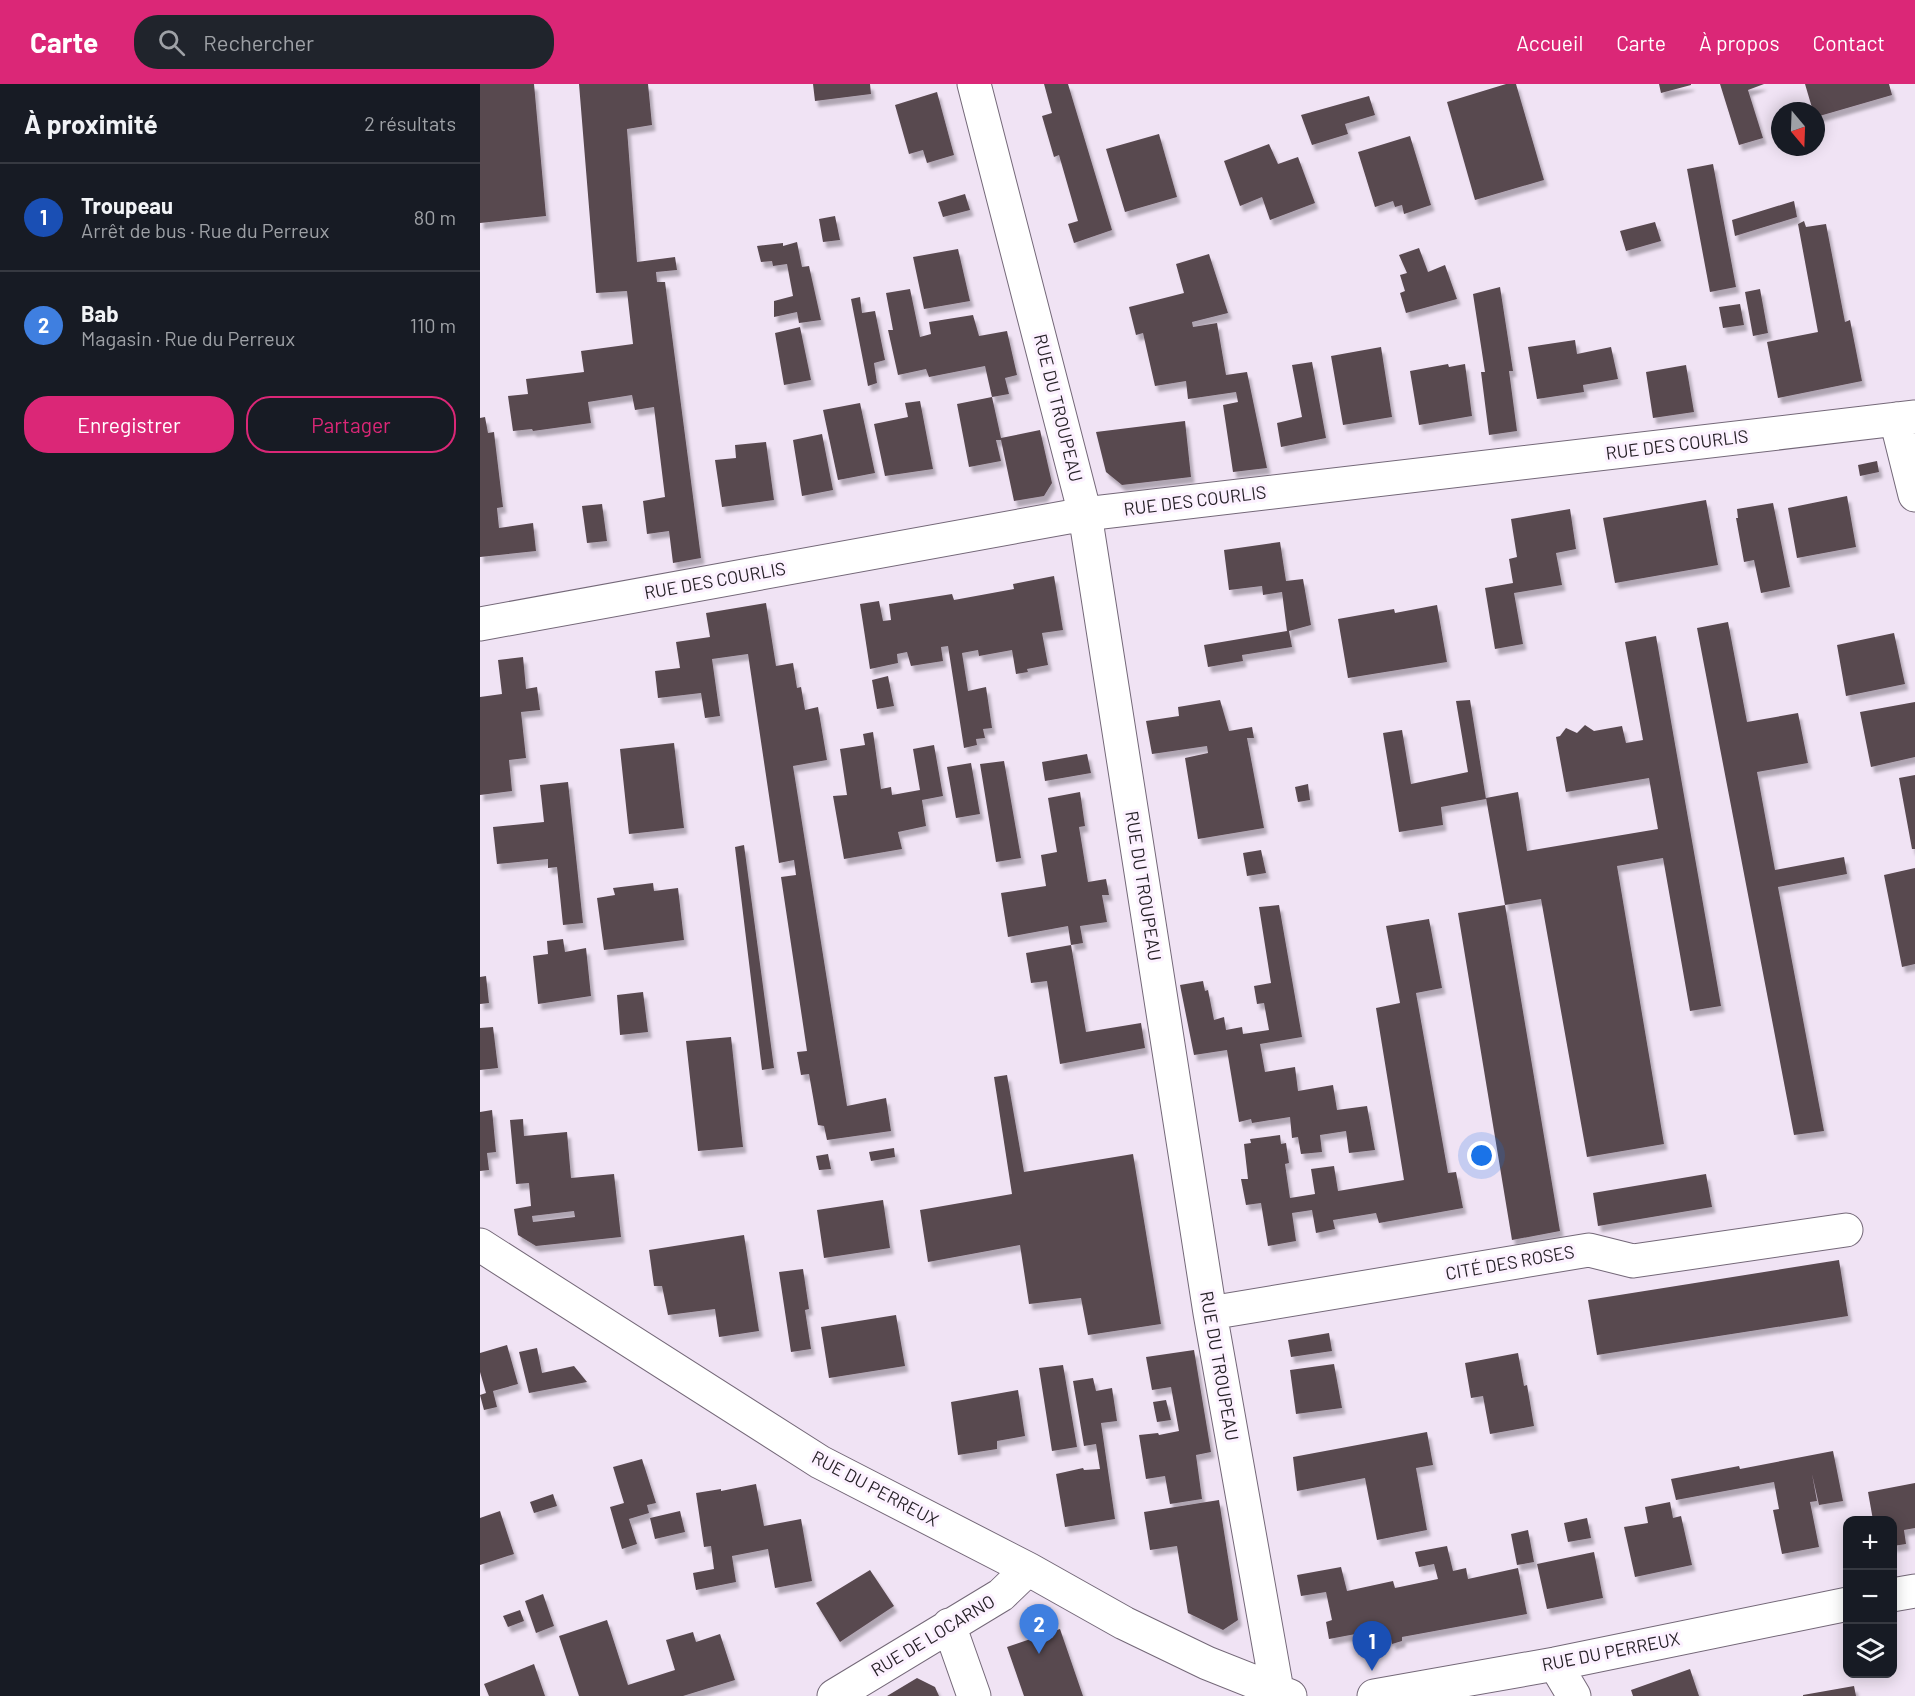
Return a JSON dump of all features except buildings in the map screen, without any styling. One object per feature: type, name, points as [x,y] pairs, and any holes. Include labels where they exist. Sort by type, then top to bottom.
[{"type":"street","name":"RUE DU TROUPEAU","points":[[974,84],[1085,514],[1210,1313],[1281,1695]]},
{"type":"street","name":"RUE DES COURLIS","points":[[480,624],[1085,514],[1906,418]]},
{"type":"street","points":[[1906,418],[1915,495]]},
{"type":"street","name":"CITÉ DES ROSES","points":[[1210,1313],[1589,1250],[1633,1261],[1846,1230]]},
{"type":"street","name":"RUE DU PERREUX","points":[[480,1245],[820,1462],[1028,1569],[1135,1628],[1281,1695]]},
{"type":"street","name":"RUE DE LOCARNO","points":[[834,1696],[949,1624],[1001,1595],[1028,1569]]},
{"type":"street","points":[[1897,1594],[1915,1591]]},
{"type":"street","name":"RUE DU PERREUX","points":[[1374,1696],[1555,1664],[1843,1605]]},
{"type":"street","points":[[949,1624],[974,1696]]},
{"type":"street","points":[[1555,1664],[1574,1696]]},
{"type":"place","name":"Bab","points":[[1039,1654]]},
{"type":"place","name":"Troupeau","points":[[1372,1671]]}]
